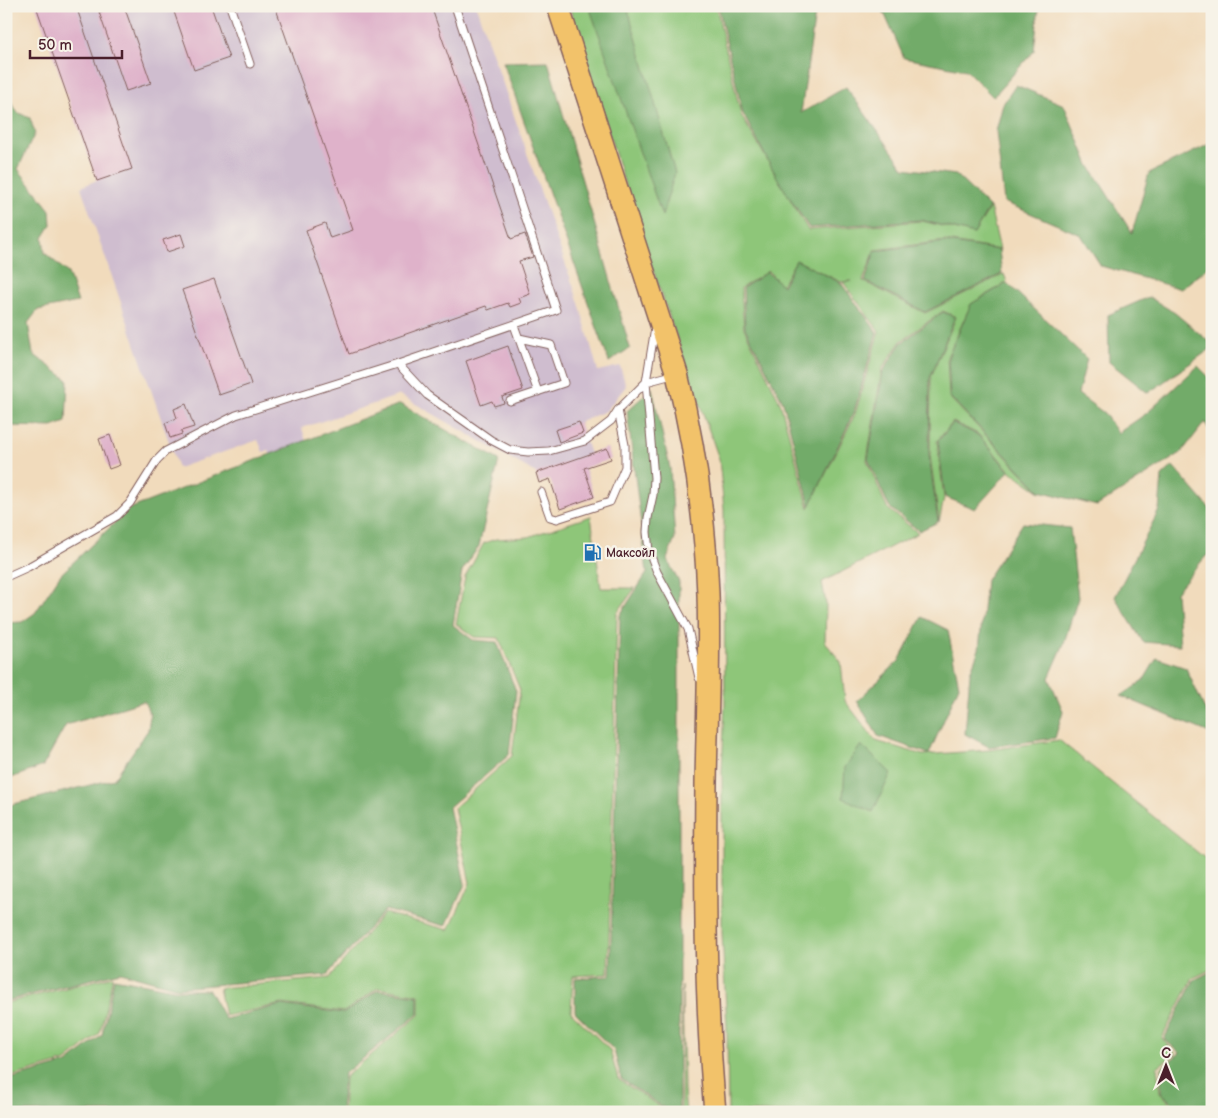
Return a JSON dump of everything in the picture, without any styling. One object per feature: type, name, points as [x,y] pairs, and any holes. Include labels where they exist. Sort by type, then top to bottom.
[{"type":"main road","points":[[558,6],[677,374],[688,419],[695,462],[704,531],[708,596],[706,918],[715,1112]]},
{"type":"lane","points":[[230,6],[250,64]]},
{"type":"lane","points":[[6,577],[117,516],[130,503],[157,460],[166,451],[236,415],[398,364],[556,310],[455,6]]},
{"type":"lane","points":[[658,313],[646,382],[654,478],[647,532],[650,551],[657,572],[688,628],[707,718]]},
{"type":"lane","points":[[514,325],[538,392]]},
{"type":"lane","points":[[510,401],[564,383],[551,345],[519,338]]},
{"type":"lane","points":[[398,364],[427,395],[491,440],[510,450],[528,452],[549,451],[585,440],[606,425],[646,382],[677,374]]},
{"type":"lane","points":[[540,492],[550,517],[557,519],[610,502],[625,467],[625,445],[618,410]]},
{"type":"shaded area","points":[[36,6],[476,6],[579,303],[598,371],[620,366],[626,386],[606,411],[579,422],[590,454],[607,448],[611,459],[585,468],[594,497],[560,509],[550,479],[539,483],[536,473],[400,395],[302,428],[309,451],[272,462],[269,450],[263,452],[258,440],[178,468],[81,187],[97,180]]},
{"type":"green space","points":[[569,6],[716,6],[741,115],[808,230],[922,221],[974,234],[990,207],[1000,250],[945,241],[875,250],[863,281],[925,313],[1004,274],[1007,282],[971,304],[947,357],[949,397],[1040,492],[1010,471],[978,434],[953,422],[937,441],[944,498],[939,522],[930,455],[931,377],[956,317],[943,311],[901,341],[882,369],[867,460],[887,508],[918,533],[822,582],[826,604],[825,642],[841,662],[845,701],[876,741],[923,755],[989,750],[1059,740],[1212,864],[1212,969],[1193,978],[1162,1038],[1176,1054],[1157,1067],[1160,1092],[1176,1109],[1174,1112],[728,1112],[727,1028],[722,933],[722,771],[725,704],[724,510],[719,459],[638,227]],"holes":[[[796,260],[841,282],[851,281],[843,282],[879,331],[855,414],[809,508],[780,402],[744,328],[741,288],[768,271],[782,285]]]},
{"type":"green space","points":[[589,6],[627,6],[675,173],[662,216]]},
{"type":"green space","points":[[718,6],[816,6],[801,113],[846,87],[904,168],[956,175],[989,207],[974,234],[921,220],[809,228],[779,181],[743,114]]},
{"type":"green space","points":[[881,6],[1039,6],[1034,51],[993,97],[966,70],[904,58]]},
{"type":"green space","points":[[548,61],[630,348],[609,362],[503,62]]},
{"type":"green space","points":[[1016,85],[1064,105],[1089,165],[1132,233],[1149,173],[1212,143],[1212,264],[1181,289],[1101,266],[1081,235],[1004,202],[996,131],[1003,104]]},
{"type":"green space","points":[[6,91],[17,112],[30,118],[35,133],[18,169],[50,210],[51,225],[43,238],[45,253],[68,273],[78,302],[38,310],[28,323],[33,354],[68,380],[66,422],[52,427],[6,426]]},
{"type":"green space","points":[[945,242],[999,250],[1002,274],[925,312],[865,281],[875,251]]},
{"type":"green space","points":[[796,260],[841,283],[877,332],[854,412],[810,506],[783,402],[745,328],[743,288],[767,272],[783,286]]},
{"type":"green space","points":[[1007,283],[1087,359],[1078,394],[1104,413],[1118,433],[1147,413],[1198,366],[1212,380],[1212,435],[1205,422],[1181,453],[1097,506],[1040,491],[950,397],[948,357],[971,304]]},
{"type":"green space","points":[[1149,297],[1175,313],[1212,344],[1212,348],[1148,393],[1109,362],[1108,315]]},
{"type":"green space","points":[[943,312],[955,317],[930,378],[929,455],[938,522],[919,531],[889,507],[868,459],[883,371],[901,343]]},
{"type":"green space","points":[[652,388],[670,468],[675,539],[667,559],[679,582],[679,1112],[670,1112],[621,1079],[614,1050],[575,1012],[575,978],[610,976],[620,615],[647,573],[627,411]]},
{"type":"green space","points":[[400,404],[499,460],[479,546],[462,571],[453,625],[473,640],[497,642],[516,691],[509,755],[449,807],[465,884],[446,926],[385,910],[327,975],[178,988],[120,972],[6,1001],[6,806],[114,779],[148,730],[150,715],[144,701],[66,725],[43,766],[6,780],[6,623],[22,622],[35,613],[60,575],[129,509]]},
{"type":"green space","points":[[953,423],[978,435],[1009,471],[975,509],[945,497],[938,441]]},
{"type":"green space","points":[[1173,466],[1212,511],[1212,553],[1206,556],[1176,592],[1180,645],[1143,642],[1115,597],[1159,510],[1162,476]]},
{"type":"green space","points":[[591,516],[601,588],[635,588],[617,613],[608,974],[573,976],[571,1012],[610,1050],[618,1079],[668,1112],[343,1112],[345,1077],[419,1015],[419,995],[378,988],[344,1012],[282,1004],[225,1016],[219,988],[329,978],[384,913],[449,930],[470,883],[454,808],[512,756],[520,690],[499,638],[474,637],[456,624],[465,577],[484,543],[496,539],[528,537]]},
{"type":"green space","points":[[1023,523],[1070,528],[1078,598],[1063,646],[1049,678],[1063,711],[1055,738],[989,747],[965,734],[970,673],[979,649],[986,580]]},
{"type":"green space","points":[[922,617],[948,630],[959,686],[929,754],[878,736],[857,701],[899,661]]},
{"type":"green space","points":[[1157,658],[1186,668],[1212,725],[1212,734],[1121,696],[1143,681]]},
{"type":"green space","points":[[861,745],[891,773],[873,812],[843,798],[845,767]]},
{"type":"green space","points":[[1212,971],[1212,1112],[1177,1112],[1178,1109],[1161,1092],[1161,1068],[1180,1053],[1164,1039],[1194,980]]},
{"type":"green space","points":[[113,976],[100,1033],[66,1061],[6,1078],[6,1003]]},
{"type":"green space","points":[[114,978],[178,990],[209,990],[225,1019],[281,1005],[344,1013],[378,990],[418,996],[418,1014],[344,1074],[341,1112],[6,1112],[6,1080],[67,1063],[102,1035]]},
{"type":"green space","points":[[682,986],[684,1090],[686,1112],[681,1112]]},
{"type":"building","points":[[36,6],[76,6],[132,169],[97,181]]},
{"type":"building","points":[[115,6],[124,6],[151,83],[126,91],[99,12]]},
{"type":"building","points":[[172,6],[211,6],[229,58],[194,70]]},
{"type":"building","points":[[275,6],[431,6],[511,239],[525,234],[533,257],[519,261],[530,294],[519,298],[521,303],[510,307],[508,303],[488,310],[486,306],[349,354],[306,230],[325,223],[330,238],[353,230]]},
{"type":"building","points":[[181,234],[185,246],[167,252],[163,240]]},
{"type":"building","points":[[214,279],[251,384],[219,395],[182,290]]},
{"type":"building","points":[[508,346],[523,390],[502,397],[504,403],[494,406],[492,401],[481,405],[466,361]]},
{"type":"building","points":[[186,404],[194,427],[181,431],[182,434],[170,438],[165,423],[177,418],[174,409]]},
{"type":"building","points":[[579,422],[583,433],[559,442],[555,430]]},
{"type":"building","points":[[110,435],[120,465],[109,469],[99,439]]},
{"type":"building","points":[[607,448],[611,459],[584,468],[594,497],[560,509],[550,479],[539,483],[536,473]]},
{"type":"place","name":"Максойл","points":[[592,553]]}]
